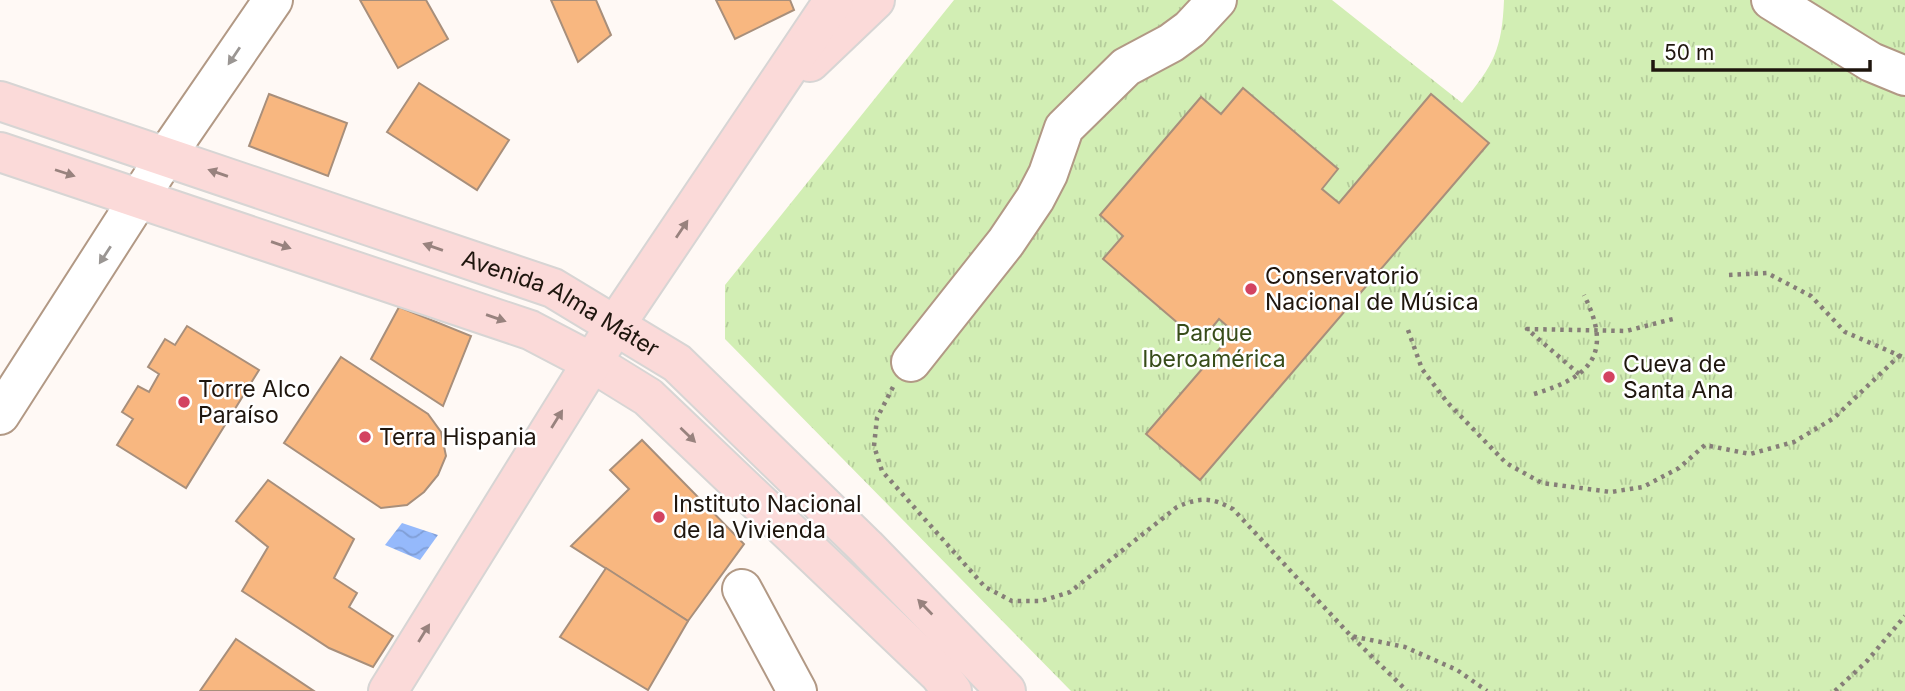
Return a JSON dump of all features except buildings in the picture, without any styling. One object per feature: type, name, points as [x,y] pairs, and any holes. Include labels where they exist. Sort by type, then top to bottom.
[{"type":"main road","points":[[388,691],[616,324],[772,96],[834,0]]},
{"type":"main road","points":[[772,96],[875,0]]},
{"type":"main road","name":"Avenida Alma Máter","points":[[0,101],[553,288],[616,324],[677,363],[944,676]]},
{"type":"main road","name":"Avenida Alma Máter","points":[[0,152],[142,197],[530,330],[593,363],[649,397],[944,676],[1006,691]]},
{"type":"street","points":[[0,415],[166,156],[272,0]]},
{"type":"street","points":[[911,362],[1006,242],[1035,199],[1048,174],[1064,128],[1126,66],[1171,43],[1190,29],[1217,0]]},
{"type":"street","points":[[1771,0],[1894,64]]},
{"type":"street","points":[[742,589],[797,691]]},
{"type":"path","points":[[1408,330],[1422,369],[1447,402],[1506,463],[1542,483],[1611,492],[1643,487],[1679,468],[1705,445],[1750,454],[1794,442],[1834,418],[1902,356],[1845,332],[1811,296],[1768,273],[1730,275]]},
{"type":"path","points":[[1534,394],[1557,387],[1589,365],[1599,332],[1584,295]]},
{"type":"path","points":[[1579,374],[1527,328],[1626,331],[1673,319]]},
{"type":"path","points":[[911,362],[877,418],[874,446],[882,471],[985,587],[1012,601],[1041,601],[1070,592],[1177,507],[1197,499],[1214,498],[1233,509],[1351,636],[1407,691]]},
{"type":"path","points":[[1835,691],[1867,661],[1905,616]]},
{"type":"path","points":[[1351,636],[1405,647],[1457,670],[1487,691]]},
{"type":"green space","name":"Parque Iberoamérica","points":[[954,0],[1332,0],[1462,103],[1482,78],[1494,56],[1501,31],[1504,0],[1905,0],[1905,691],[1071,691],[725,339],[725,285]]},
{"type":"water","points":[[402,523],[438,535],[420,560],[385,545]]},
{"type":"place","name":"Conservatorio Nacional de Música","points":[[1251,289]]},
{"type":"place","name":"Cueva de Santa Ana","points":[[1609,377]]},
{"type":"place","name":"Torre Alco Paraíso","points":[[184,402]]},
{"type":"place","name":"Terra Hispania","points":[[365,437]]},
{"type":"place","name":"Instituto Nacional de la Vivienda","points":[[659,517]]}]
